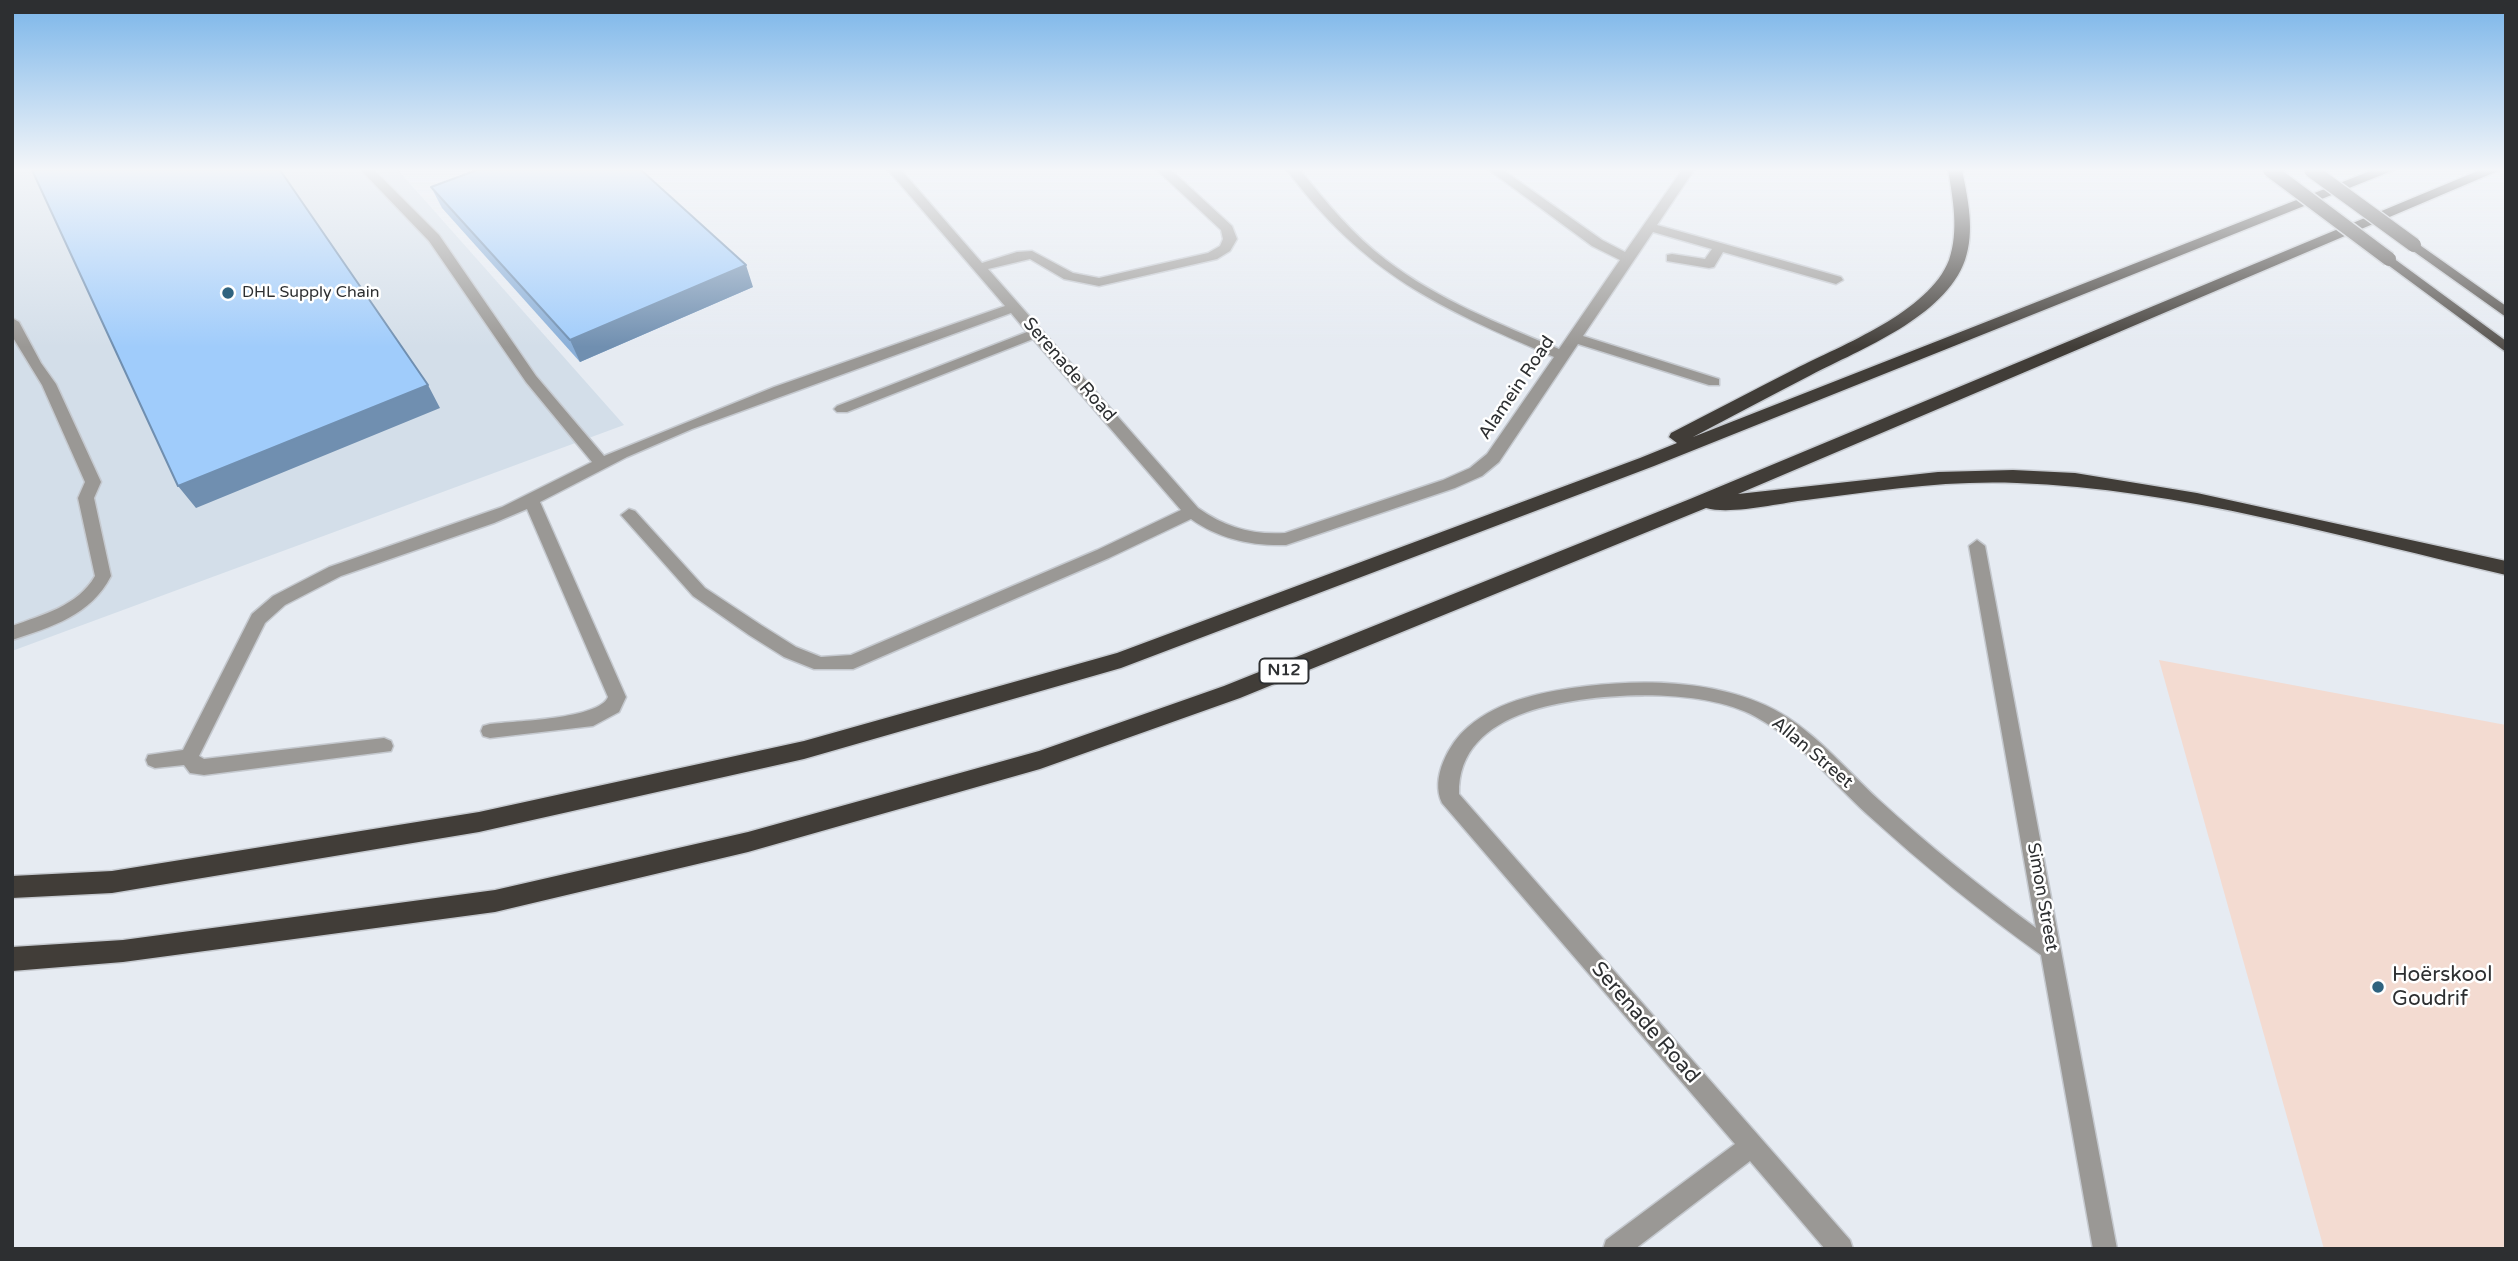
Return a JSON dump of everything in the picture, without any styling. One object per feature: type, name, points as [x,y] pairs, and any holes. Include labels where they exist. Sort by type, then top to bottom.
[{"type":"highway","points":[[1647,462],[1682,434],[1893,326],[1935,293],[1957,261],[1964,229]]},
{"type":"highway","points":[[12,887],[112,882],[479,822],[804,750],[1121,660],[1647,462],[2238,229]]},
{"type":"highway","name":"N12","points":[[12,959],[122,951],[495,901],[748,842],[1040,760],[1232,692],[1697,504],[2353,229]]},
{"type":"highway","points":[[1697,504],[1771,499],[1943,476],[2015,476],[2089,481],[2236,507],[2506,568]]},
{"type":"main road","points":[[2350,229],[2506,348]]},
{"type":"main road","points":[[2392,229],[2506,313]]},
{"type":"street","points":[[425,229],[531,379],[600,462]]},
{"type":"street","name":"Serenade Road","points":[[947,229],[1192,512],[1212,527],[1235,536],[1263,541]]},
{"type":"street","points":[[979,268],[1017,256],[1032,255],[1069,276],[1099,282],[1212,256],[1226,248],[1230,239],[1227,229]]},
{"type":"street","points":[[1344,229],[1393,272],[1457,310],[1563,356]]},
{"type":"street","points":[[1577,229],[1628,259]]},
{"type":"street","name":"Alamein Road","points":[[1263,541],[1286,540],[1476,472],[1493,458],[1513,432],[1649,229]]},
{"type":"street","points":[[1657,229],[1836,280]]},
{"type":"street","points":[[1672,258],[1709,264],[1720,246]]},
{"type":"street","points":[[190,757],[258,619],[274,602],[309,581],[491,518],[600,462],[738,404],[1014,307]]},
{"type":"street","points":[[12,322],[34,364],[49,383],[93,482],[86,498],[103,576],[99,588],[85,601],[60,615],[12,633]]},
{"type":"street","points":[[842,409],[1036,333]]},
{"type":"street","points":[[1575,338],[1714,382]]},
{"type":"street","points":[[490,731],[593,719],[605,714],[617,697],[531,499]]},
{"type":"street","points":[[629,515],[699,592],[790,652],[820,664],[853,662],[1103,554],[1192,512]]},
{"type":"street","name":"Simon Street","points":[[1977,546],[2105,1249]]},
{"type":"street","name":"Allan Street","points":[[1450,797],[1447,773],[1458,751],[1474,733],[1494,718],[1527,704],[1569,696],[1677,690],[1726,698],[1761,711],[1791,733],[1950,876],[2052,951]]},
{"type":"street","points":[[190,757],[194,764],[204,767],[384,746]]},
{"type":"street","points":[[155,760],[190,757]]},
{"type":"street","name":"Serenade Road","points":[[1450,797],[1841,1249]]},
{"type":"street","points":[[1615,1249],[1751,1146]]},
{"type":"shaded area","points":[[12,229],[450,229],[624,425],[12,651]]},
{"type":"shaded area","name":"Hoërskool Goudrif","points":[[2159,660],[2506,725],[2506,1249],[2324,1249]]},
{"type":"building","name":"DHL Supply Chain","points":[[59,229],[321,229],[428,385],[178,486]]},
{"type":"building","points":[[469,229],[706,229],[746,265],[570,340]]},
{"type":"place","name":"DHL Supply Chain","points":[[228,293]]},
{"type":"place","name":"Hoërskool Goudrif","points":[[2378,987]]}]
